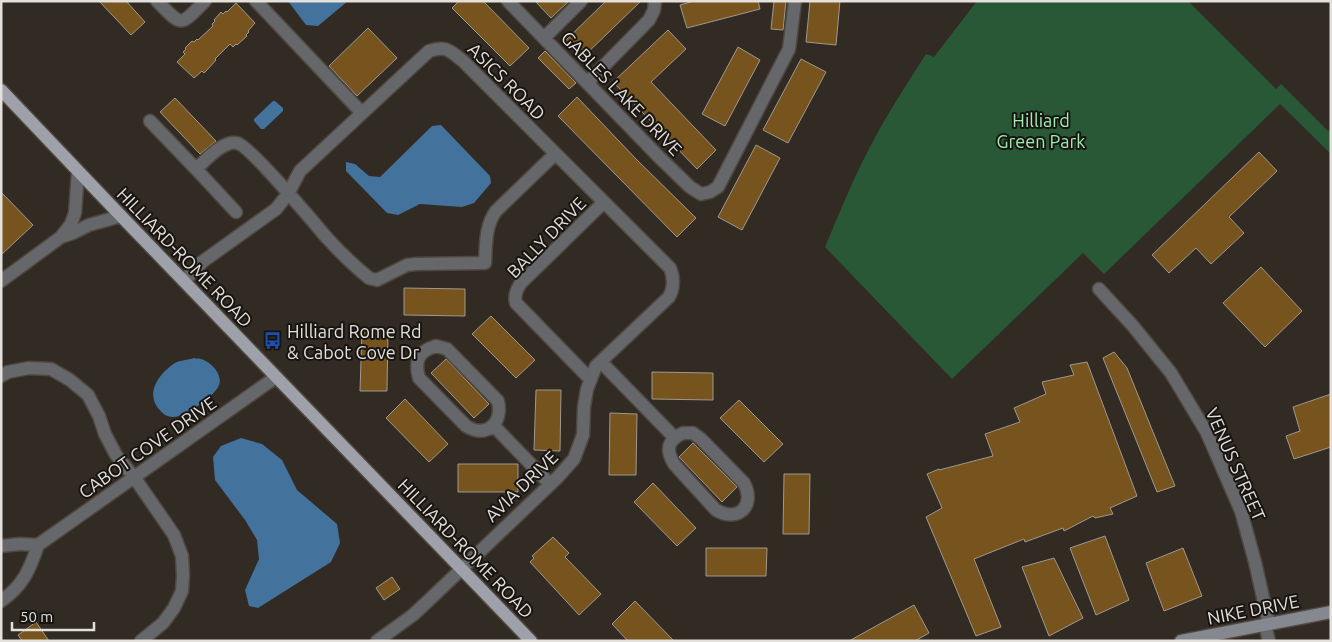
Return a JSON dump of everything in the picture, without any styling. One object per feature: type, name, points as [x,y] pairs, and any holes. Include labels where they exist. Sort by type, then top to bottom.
[{"type":"main road","name":"HILLIARD-ROME ROAD","points":[[1,90],[531,641]]},
{"type":"street","points":[[157,1],[176,20],[180,21],[189,17],[205,1]]},
{"type":"street","points":[[256,1],[362,113]]},
{"type":"street","name":"GABLES LAKE DRIVE","points":[[508,1],[690,187],[701,194],[710,192],[718,187],[790,49],[795,1]]},
{"type":"street","points":[[544,38],[581,1]]},
{"type":"street","points":[[587,83],[649,20],[654,10],[655,1]]},
{"type":"street","name":"ASICS ROAD","points":[[184,281],[202,262],[276,209],[288,194],[300,171],[429,50],[440,47],[450,50],[463,61],[670,268],[673,274],[672,292],[669,297],[596,366],[590,379]]},
{"type":"street","points":[[150,121],[236,212]]},
{"type":"street","points":[[196,169],[220,147],[236,143],[240,144],[363,273],[369,278],[377,280],[407,265],[485,263],[487,228],[491,218],[555,154]]},
{"type":"street","points":[[61,237],[75,213],[78,172]]},
{"type":"street","name":"BALLY DRIVE","points":[[590,379],[516,303],[514,298],[521,283],[604,202]]},
{"type":"street","points":[[1,280],[61,237],[89,225],[121,216]]},
{"type":"street","name":"VENUS STREET","points":[[1098,289],[1133,326],[1171,373],[1207,434],[1240,511],[1255,562],[1269,641]]},
{"type":"street","points":[[436,346],[446,349],[498,401],[500,410],[493,426],[484,431],[475,431],[466,426],[419,378],[416,368],[417,362],[426,349],[436,346]]},
{"type":"street","points":[[601,362],[674,437]]},
{"type":"street","points":[[1,376],[8,372],[29,368],[51,369],[70,380],[88,395],[116,455],[134,477],[174,535],[182,556],[182,591],[174,608],[163,623],[141,641]]},
{"type":"street","name":"CABOT COVE DRIVE","points":[[38,545],[276,377]]},
{"type":"street","name":"AVIA DRIVE","points":[[376,641],[413,614],[574,459],[583,435],[584,407],[590,379]]},
{"type":"street","points":[[493,426],[550,484]]},
{"type":"street","points":[[683,433],[693,433],[744,483],[748,492],[748,502],[743,510],[734,515],[724,515],[716,510],[674,464],[669,455],[669,445],[674,437],[683,433]]},
{"type":"street","points":[[1,546],[38,545],[27,574],[19,586],[1,601]]},
{"type":"street","name":"NIKE DRIVE","points":[[1181,641],[1331,612]]},
{"type":"green space","name":"Hilliard Green Park","points":[[977,1],[1188,1],[1276,89],[1281,84],[1328,131],[1331,129],[1331,154],[1280,104],[1104,274],[1083,253],[952,379],[825,247],[863,161],[896,101],[926,54],[934,57]]},
{"type":"water","points":[[288,1],[348,1],[318,26],[306,25]]},
{"type":"water","points":[[273,101],[283,108],[283,111],[264,129],[261,129],[254,119]]},
{"type":"water","points":[[441,125],[490,176],[491,183],[474,203],[462,207],[420,204],[398,215],[387,213],[346,171],[346,162],[355,164],[369,176],[380,177],[432,126]]},
{"type":"water","points":[[194,358],[205,361],[212,366],[218,373],[219,385],[206,400],[192,410],[173,417],[166,415],[154,402],[153,395],[156,383],[165,371],[175,363]]},
{"type":"water","points":[[241,438],[262,444],[282,460],[297,490],[337,524],[340,543],[331,562],[258,608],[249,606],[245,590],[259,559],[257,540],[245,520],[215,480],[213,457],[221,446]]},
{"type":"building","points":[[99,1],[126,1],[145,22],[131,35]]},
{"type":"building","points":[[459,1],[483,1],[529,48],[510,66],[452,8]]},
{"type":"building","points":[[535,1],[569,1],[551,18]]},
{"type":"building","points":[[606,1],[641,1],[582,58],[565,41]]},
{"type":"building","points":[[694,1],[758,1],[760,9],[687,28],[680,5]]},
{"type":"building","points":[[774,1],[786,1],[783,30],[771,29]]},
{"type":"building","points":[[810,1],[840,1],[836,45],[806,42]]},
{"type":"building","points":[[236,3],[255,23],[248,31],[247,36],[233,47],[230,44],[204,73],[202,71],[194,78],[177,62],[185,54],[183,52],[185,48],[192,41],[198,40],[213,26],[214,20],[221,12],[223,14],[227,12]]},
{"type":"building","points":[[368,28],[397,58],[357,96],[329,66]]},
{"type":"building","points":[[668,30],[686,49],[651,82],[716,150],[697,169],[613,82]]},
{"type":"building","points":[[738,47],[760,60],[725,126],[702,114]]},
{"type":"building","points":[[545,51],[576,83],[569,89],[538,58]]},
{"type":"building","points":[[801,59],[826,72],[788,143],[763,130]]},
{"type":"building","points":[[577,97],[696,218],[677,237],[558,116]]},
{"type":"building","points":[[175,98],[216,141],[200,154],[160,112]]},
{"type":"building","points":[[756,145],[780,158],[742,230],[718,217]]},
{"type":"building","points":[[1259,152],[1277,171],[1229,217],[1244,233],[1211,264],[1196,248],[1169,273],[1152,255]]},
{"type":"building","points":[[1,192],[33,225],[1,255]]},
{"type":"building","points":[[1261,267],[1302,311],[1265,347],[1223,303]]},
{"type":"building","points":[[404,288],[465,289],[465,316],[404,315]]},
{"type":"building","points":[[491,316],[535,360],[516,378],[472,334]]},
{"type":"building","points":[[362,329],[388,330],[387,391],[360,391]]},
{"type":"building","points":[[1114,352],[1127,368],[1175,486],[1157,492],[1103,358]]},
{"type":"building","points":[[446,359],[489,404],[474,418],[431,373]]},
{"type":"building","points":[[1087,362],[1137,496],[1110,508],[1113,514],[1095,518],[1093,516],[1064,531],[1063,528],[1025,542],[1024,539],[974,559],[1001,627],[976,636],[926,517],[942,508],[927,474],[939,469],[993,456],[985,434],[1020,422],[1014,408],[1046,394],[1042,382],[1074,375],[1070,365]]},
{"type":"building","points":[[652,372],[713,373],[713,400],[652,399]]},
{"type":"building","points":[[536,390],[561,390],[560,451],[534,450]]},
{"type":"building","points":[[1331,394],[1331,447],[1294,459],[1286,436],[1300,431],[1293,407]]},
{"type":"building","points":[[405,399],[448,444],[429,462],[386,418]]},
{"type":"building","points":[[739,400],[783,444],[764,462],[720,418]]},
{"type":"building","points":[[610,413],[637,414],[636,475],[609,475]]},
{"type":"building","points":[[693,443],[737,487],[722,502],[679,457]]},
{"type":"building","points":[[458,464],[518,464],[518,492],[458,492]]},
{"type":"building","points":[[784,474],[810,474],[809,534],[783,534]]},
{"type":"building","points":[[653,483],[696,528],[677,546],[634,502]]},
{"type":"building","points":[[1105,536],[1129,600],[1096,615],[1070,548]]},
{"type":"building","points":[[553,537],[569,553],[565,557],[601,594],[579,615],[530,562],[534,558],[532,556]]},
{"type":"building","points":[[706,548],[767,548],[766,576],[706,576]]},
{"type":"building","points":[[1183,548],[1202,596],[1164,611],[1146,563]]},
{"type":"building","points":[[1054,558],[1083,618],[1049,636],[1022,567]]},
{"type":"building","points":[[392,577],[400,589],[384,600],[376,588]]},
{"type":"building","points":[[635,601],[674,641],[628,641],[612,624]]},
{"type":"building","points":[[914,605],[929,633],[915,641],[849,641]]},
{"type":"building","points":[[36,622],[49,641],[22,641],[18,635]]},
{"type":"place","name":"Hilliard Rome Rd & Cabot Cove Dr","points":[[273,341]]}]
